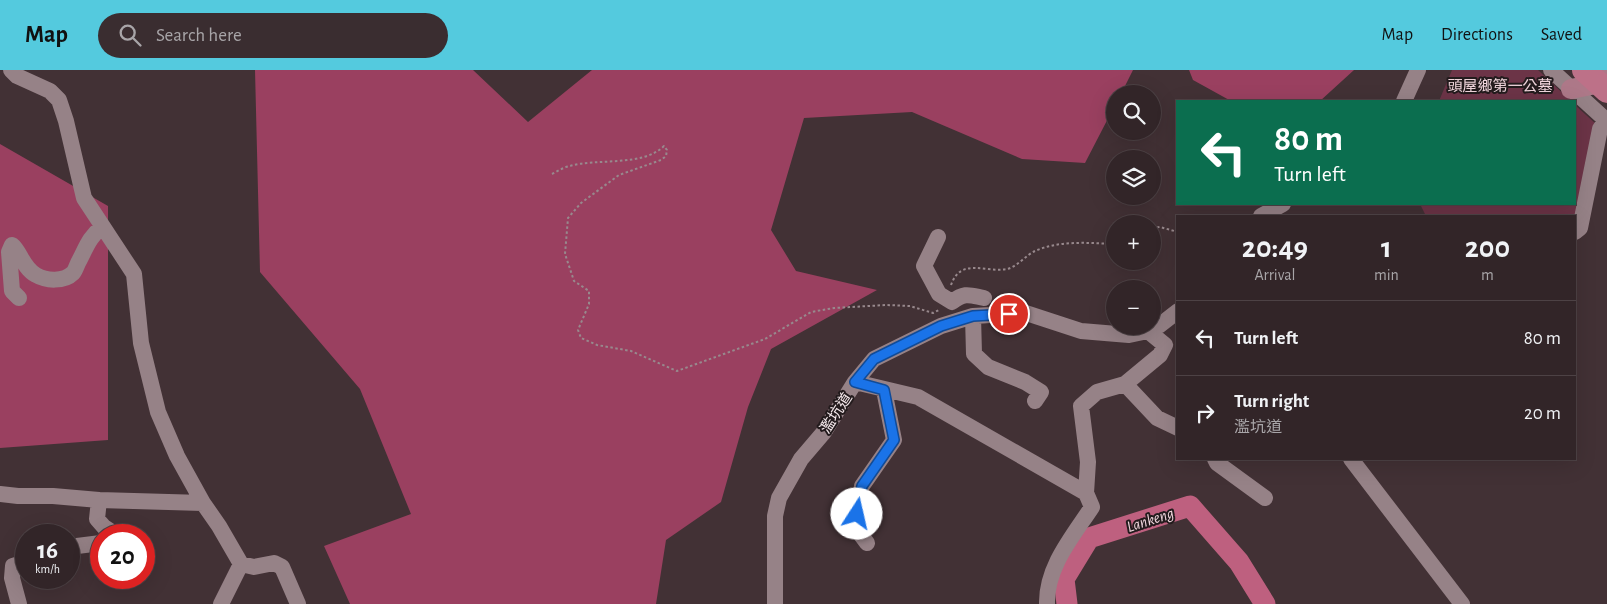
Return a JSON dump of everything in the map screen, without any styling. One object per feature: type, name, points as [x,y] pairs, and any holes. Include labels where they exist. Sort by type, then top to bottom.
[{"type":"highway","points":[[1578,80],[1607,91]]},
{"type":"main road","points":[[1578,80],[1596,84],[1607,78]]},
{"type":"street","points":[[1404,100],[1418,70]]},
{"type":"street","points":[[1551,70],[1578,80],[1607,121],[1600,129],[1580,228],[1576,231]]},
{"type":"street","points":[[0,74],[14,73],[50,91],[59,100],[66,121],[84,198],[134,274],[141,343],[158,412],[177,456],[203,503],[241,564],[254,567],[274,564],[282,567],[298,604]]},
{"type":"street","points":[[1263,215],[1281,205]]},
{"type":"street","points":[[19,298],[12,291],[9,252],[12,245],[35,274],[45,279],[62,279],[73,273],[92,235],[102,227]]},
{"type":"street","points":[[938,236],[924,266],[939,294],[952,302],[960,296],[967,294],[984,298]]},
{"type":"street","name":"濫坑道","points":[[775,604],[774,516],[779,498],[801,459],[824,432],[855,382],[874,359],[941,326],[973,316],[1026,313],[1081,331],[1106,333]]},
{"type":"street","points":[[973,316],[974,354],[988,367],[1025,382],[1041,392],[1035,401]]},
{"type":"street","name":"濫坑道","points":[[1161,324],[1175,317]]},
{"type":"street","points":[[1047,604],[1050,575],[1092,507],[1086,493],[1088,462],[1081,406],[1097,392],[1125,384],[1160,355],[1165,345],[1153,335]]},
{"type":"street","points":[[855,382],[918,397],[1086,493]]},
{"type":"street","points":[[1125,384],[1157,418],[1176,427]]},
{"type":"street","points":[[867,543],[855,527],[862,486],[894,440],[884,390]]},
{"type":"street","points":[[1216,460],[1266,498]]},
{"type":"street","points":[[1351,460],[1462,604]]},
{"type":"street","points":[[1,495],[203,503]]},
{"type":"street","points":[[99,500],[97,519],[101,524]]},
{"type":"street","points":[[220,604],[241,564]]},
{"type":"street","points":[[15,565],[13,566],[12,578],[19,604]]},
{"type":"path","points":[[552,174],[570,166],[639,158],[657,153],[664,146],[667,150],[666,156],[661,160],[619,175],[580,203],[568,218],[565,254],[574,281],[580,287],[589,291],[589,304],[578,330],[582,338],[597,345],[631,351],[677,371],[766,339],[811,312],[834,308],[886,305],[910,306],[933,313],[952,302],[949,292],[953,280],[957,273],[966,268],[1009,269],[1034,251],[1053,246],[1076,243],[1106,244]]},
{"type":"path","points":[[1161,227],[1176,231]]},
{"type":"green space","name":"頭屋鄉第一公墓","points":[[1452,70],[1538,70],[1570,100],[1439,100]]},
{"type":"green space","name":"頭屋鄉第一公墓","points":[[1576,106],[1596,124],[1575,215],[1426,215],[1420,205],[1576,205]]},
{"type":"shaded area","points":[[255,70],[473,70],[528,122],[592,70],[1133,70],[1126,85],[1106,85],[1106,122],[1085,163],[1022,159],[912,112],[804,118],[771,230],[796,271],[877,290],[771,349],[748,407],[721,502],[666,540],[656,604],[350,604],[324,546],[411,514],[360,389],[260,272]]},
{"type":"shaded area","points":[[1189,70],[1354,70],[1321,100],[1229,100],[1193,80]]},
{"type":"shaded area","points":[[0,144],[108,206],[108,440],[0,448]]},
{"type":"waterway","name":"Lankeng","points":[[1067,604],[1064,579],[1089,538],[1190,506],[1239,562],[1265,604]]},
{"type":"route","points":[[857,514],[862,486],[894,440],[884,390],[855,382],[874,359],[941,326],[973,316],[1009,314]]}]
